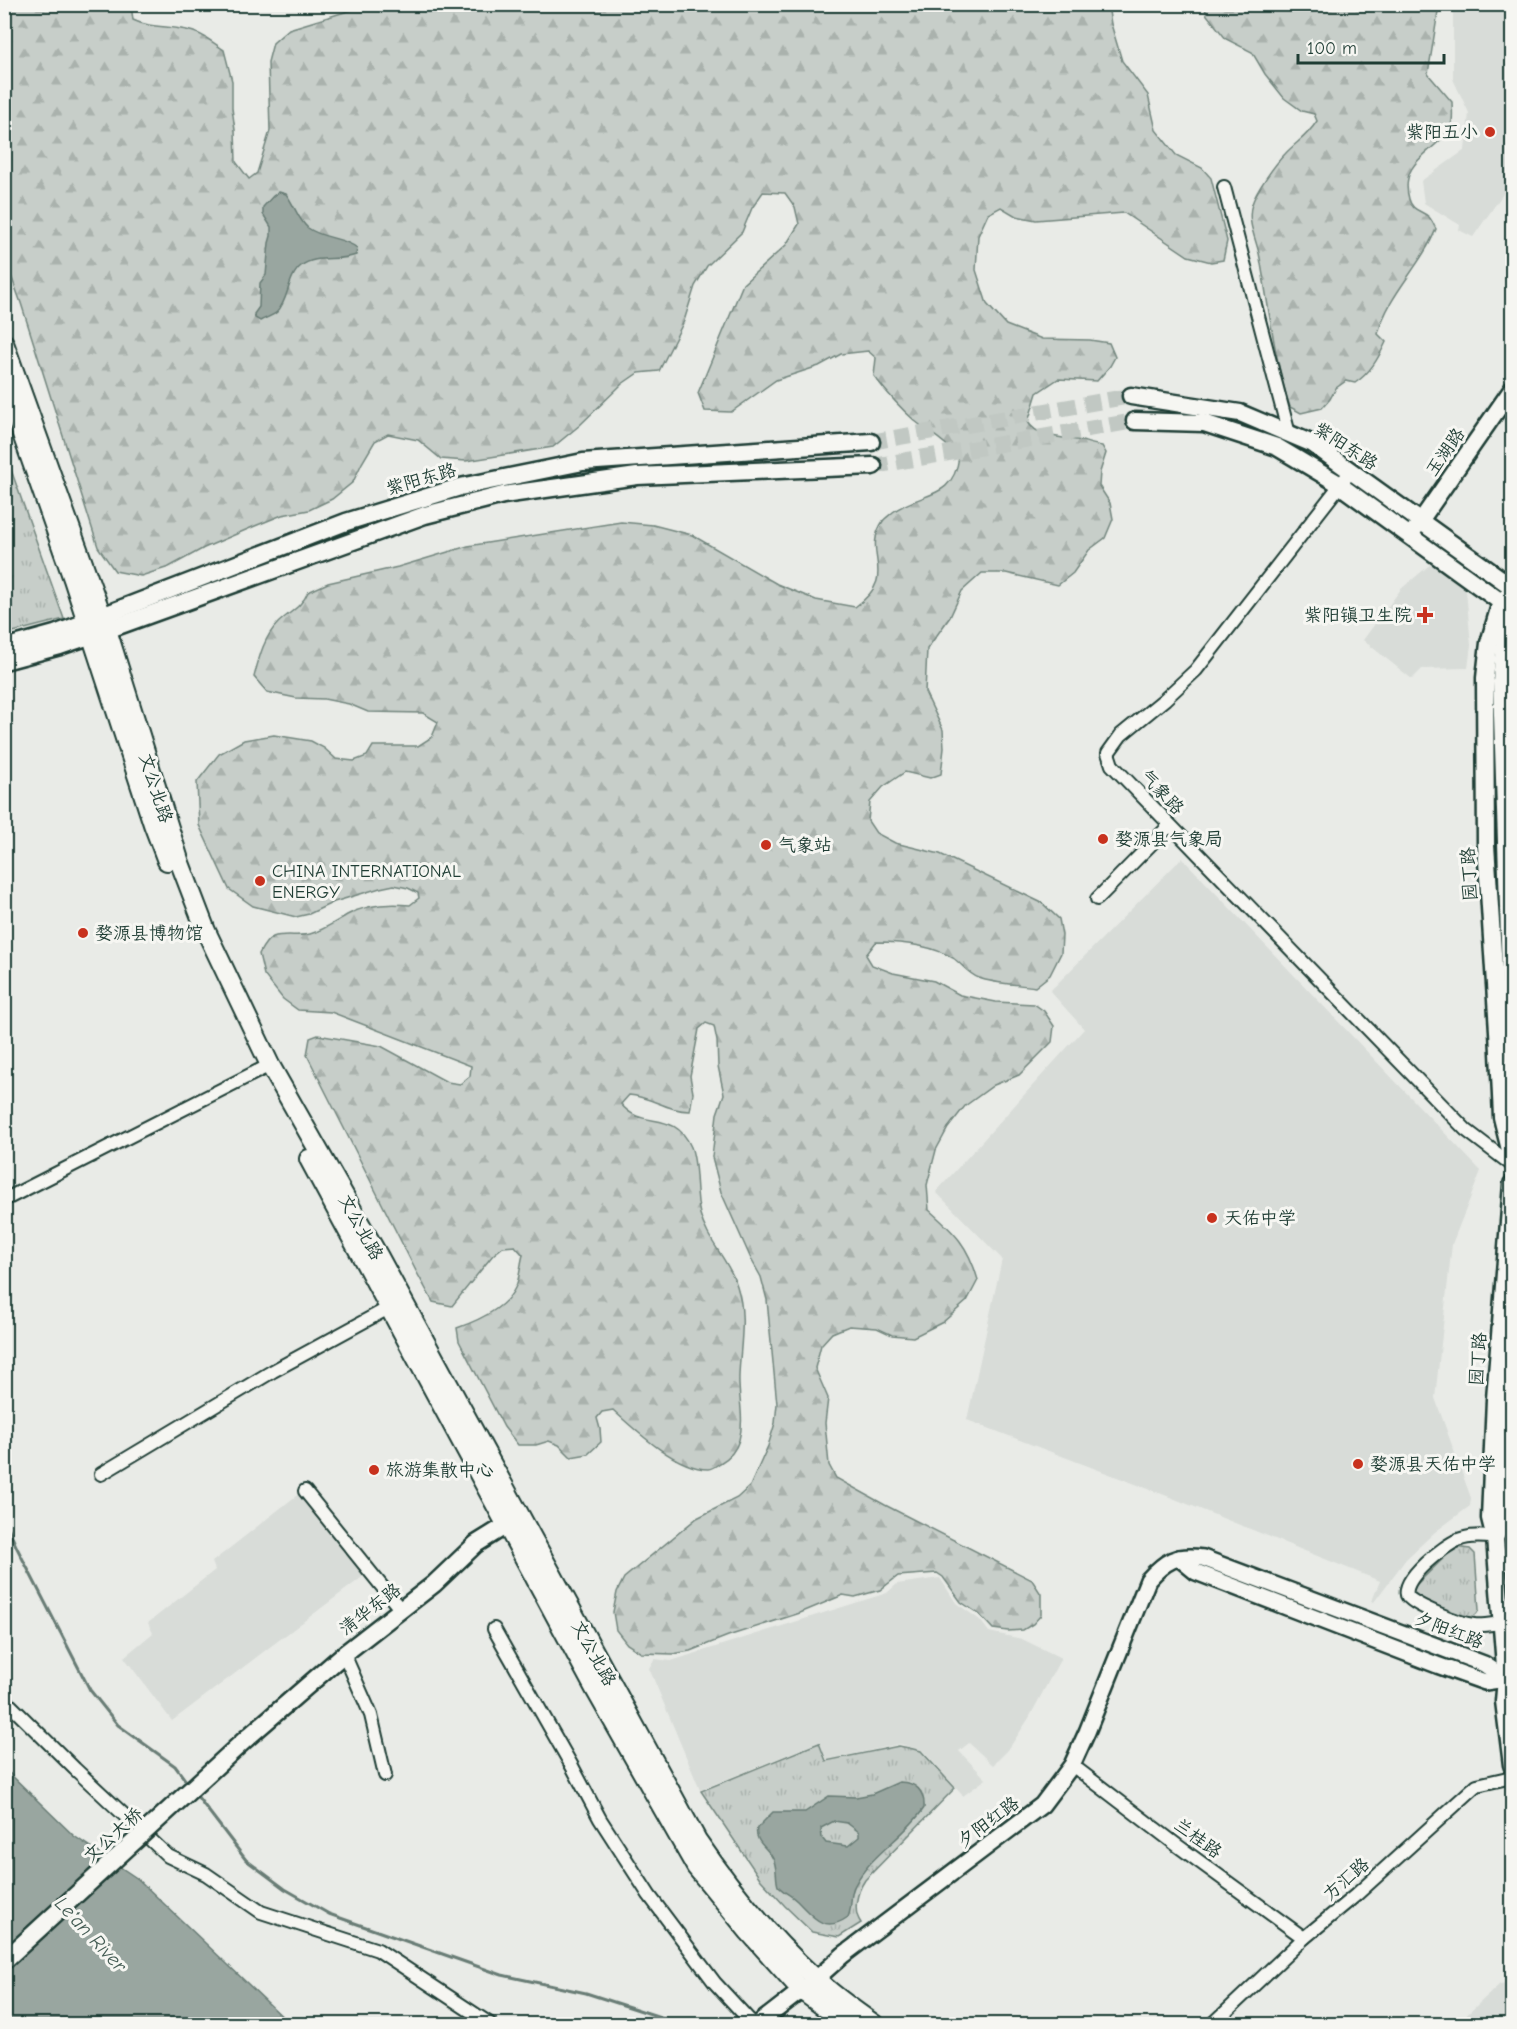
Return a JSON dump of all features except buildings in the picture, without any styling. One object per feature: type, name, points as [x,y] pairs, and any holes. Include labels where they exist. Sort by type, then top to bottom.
[{"type":"main road","name":"文公北路","points":[[4,343],[97,626],[153,824],[199,943],[514,1521],[596,1691],[696,1867],[748,1932],[809,1985],[847,2025]]},
{"type":"main road","name":"文公北路","points":[[4,383],[97,626]]},
{"type":"main road","name":"紫阳东路","points":[[1131,396],[1240,413],[1313,444],[1512,587]]},
{"type":"main road","name":"紫阳东路","points":[[1135,421],[1204,423],[1277,447],[1341,486],[1510,605]]},
{"type":"main road","name":"紫阳东路","points":[[4,661],[60,646],[97,626],[346,522],[460,487],[583,462],[871,442]]},
{"type":"main road","name":"紫阳东路","points":[[4,648],[55,634],[97,626],[424,515],[503,495],[638,476],[873,466]]},
{"type":"main road","name":"园丁路","points":[[1510,605],[1489,643],[1485,678],[1486,845],[1509,1031],[1502,1117],[1512,1158]]},
{"type":"main road","name":"园丁路","points":[[1512,1184],[1495,1399],[1490,1518],[1505,1563],[1502,1623],[1509,1685],[1504,1701],[1512,1764]]},
{"type":"main road","name":"园丁路","points":[[1495,1538],[1504,1519],[1512,1371]]},
{"type":"main road","name":"清华东路","points":[[247,1738],[344,1654],[434,1584],[476,1544],[514,1521]]},
{"type":"main road","name":"文公大桥","points":[[4,1961],[247,1738]]},
{"type":"main road","name":"文公北路","points":[[809,1985],[874,2025]]},
{"type":"street","points":[[1224,187],[1289,434]]},
{"type":"street","name":"玉湖路","points":[[1410,536],[1512,389]]},
{"type":"street","name":"气象路","points":[[1351,471],[1196,670],[1121,735],[1108,753],[1112,765],[1169,826],[1466,1130],[1512,1165]]},
{"type":"street","points":[[1097,899],[1169,826]]},
{"type":"street","points":[[10,1197],[265,1067]]},
{"type":"street","points":[[101,1474],[273,1371],[396,1304]]},
{"type":"street","points":[[304,1491],[400,1610]]},
{"type":"street","points":[[1495,1538],[1470,1536],[1448,1546],[1417,1572],[1407,1588],[1407,1595],[1416,1604],[1467,1624],[1502,1623]]},
{"type":"street","name":"夕阳红路","points":[[758,2025],[843,1955],[1042,1805],[1072,1765],[1148,1580],[1161,1566],[1179,1558],[1203,1558],[1484,1664],[1509,1685]]},
{"type":"street","points":[[494,1629],[600,1820],[649,1895],[715,1983],[753,2025]]},
{"type":"street","points":[[344,1654],[371,1715],[385,1775]]},
{"type":"street","points":[[4,1699],[168,1856],[206,1874],[261,1912],[378,1950],[490,2025]]},
{"type":"street","name":"兰桂路","points":[[1072,1765],[1304,1938]]},
{"type":"street","name":"方汇路","points":[[1222,2022],[1304,1938],[1356,1895],[1477,1785],[1512,1777]]},
{"type":"shaded area","name":"紫阳五小","points":[[1453,5],[1512,5],[1512,181],[1473,237],[1459,230],[1460,225],[1424,203],[1421,181],[1465,150],[1469,113],[1453,79]]},
{"type":"shaded area","name":"紫阳镇卫生院","points":[[1432,563],[1466,590],[1471,645],[1468,668],[1422,669],[1412,679],[1363,640],[1401,589]]},
{"type":"shaded area","name":"天佑中学","points":[[1182,858],[1481,1171],[1452,1244],[1435,1398],[1471,1498],[1470,1506],[1435,1532],[1406,1559],[1374,1602],[1372,1601],[1380,1581],[1175,1499],[967,1420],[1002,1259],[936,1192],[1084,1029],[1050,991]]},
{"type":"shaded area","points":[[301,1492],[365,1575],[172,1721],[124,1657],[153,1633],[148,1623],[215,1570],[212,1562]]},
{"type":"shaded area","points":[[940,1578],[956,1603],[980,1620],[989,1632],[1022,1639],[1061,1658],[1029,1718],[1008,1750],[993,1765],[969,1743],[959,1751],[986,1779],[963,1796],[923,1751],[900,1744],[827,1760],[819,1742],[700,1790],[649,1668],[655,1659],[671,1661],[887,1593],[897,1584]]},
{"type":"shaded area","points":[[1512,1982],[1512,2024],[1457,2024],[1500,1984]]},
{"type":"green space","points":[[5,5],[131,5],[133,20],[149,25],[183,29],[206,37],[224,50],[232,81],[236,162],[249,179],[257,173],[270,131],[268,62],[273,43],[289,29],[368,5],[1108,5],[1122,61],[1148,95],[1156,130],[1176,155],[1202,168],[1211,178],[1227,241],[1223,260],[1211,262],[1188,256],[1124,213],[1036,220],[1016,216],[1001,207],[988,214],[978,236],[976,270],[987,304],[1006,325],[1042,339],[1090,340],[1109,343],[1115,357],[1097,381],[1058,379],[1037,393],[1028,422],[1038,432],[1102,446],[1106,453],[1100,472],[1099,486],[1110,503],[1113,519],[1105,538],[1089,550],[1073,573],[1058,585],[1006,573],[982,573],[962,591],[950,617],[927,649],[925,692],[943,730],[944,748],[941,774],[930,778],[905,772],[883,787],[870,802],[868,821],[876,833],[895,843],[940,854],[1042,903],[1059,919],[1062,935],[1061,953],[1050,975],[1035,987],[979,978],[953,958],[916,945],[876,942],[866,955],[872,965],[893,973],[934,981],[960,995],[996,1002],[1034,1004],[1044,1011],[1054,1026],[1052,1042],[1019,1075],[994,1085],[965,1106],[948,1128],[936,1150],[927,1185],[929,1210],[960,1240],[970,1258],[978,1280],[967,1301],[943,1322],[913,1337],[892,1335],[877,1328],[849,1326],[832,1333],[821,1345],[815,1368],[828,1398],[825,1423],[829,1465],[836,1478],[1032,1580],[1041,1594],[1041,1615],[1033,1624],[1023,1630],[993,1629],[979,1614],[961,1602],[943,1577],[937,1573],[898,1576],[880,1590],[855,1597],[843,1595],[800,1613],[690,1651],[673,1654],[641,1653],[627,1644],[616,1630],[613,1612],[617,1592],[624,1578],[697,1518],[737,1498],[750,1486],[768,1446],[775,1423],[777,1404],[767,1300],[761,1277],[721,1192],[712,1157],[717,1114],[724,1094],[718,1066],[714,1026],[706,1023],[699,1029],[690,1076],[693,1093],[690,1111],[674,1109],[645,1098],[629,1095],[621,1104],[638,1117],[667,1123],[676,1128],[684,1135],[691,1147],[703,1224],[729,1268],[737,1286],[742,1309],[739,1376],[741,1432],[738,1444],[729,1456],[714,1467],[708,1469],[696,1467],[670,1456],[613,1410],[602,1412],[597,1418],[601,1442],[588,1454],[571,1457],[559,1445],[549,1441],[536,1445],[518,1445],[504,1427],[459,1341],[457,1328],[482,1318],[505,1302],[517,1284],[523,1255],[515,1246],[503,1247],[493,1255],[452,1306],[433,1302],[307,1055],[310,1038],[318,1035],[381,1046],[447,1082],[460,1084],[470,1076],[471,1066],[331,1012],[298,1010],[283,999],[264,975],[259,954],[266,942],[273,937],[310,934],[354,911],[370,906],[410,905],[419,898],[418,893],[394,885],[334,902],[309,914],[296,917],[253,906],[229,889],[199,825],[197,782],[219,754],[244,740],[274,735],[311,741],[324,748],[336,759],[354,761],[367,756],[373,746],[418,746],[432,737],[438,722],[423,713],[368,712],[349,704],[324,699],[296,698],[267,692],[254,677],[269,635],[278,623],[302,602],[308,592],[328,583],[398,567],[468,546],[621,522],[653,525],[692,535],[777,584],[816,600],[855,607],[868,596],[876,585],[878,565],[875,544],[883,521],[904,505],[943,488],[956,471],[959,457],[915,421],[888,394],[874,376],[876,358],[868,351],[841,354],[819,366],[776,380],[731,412],[705,411],[698,393],[743,284],[786,245],[799,224],[795,207],[785,193],[763,192],[752,208],[742,232],[707,266],[695,286],[684,321],[659,371],[638,373],[622,384],[580,425],[553,447],[466,461],[441,459],[418,440],[388,434],[375,441],[353,482],[332,499],[309,510],[282,515],[255,526],[204,548],[169,567],[141,576],[115,571],[98,547],[5,259]]},
{"type":"green space","points":[[1204,5],[1439,5],[1428,74],[1452,102],[1452,121],[1441,140],[1415,163],[1407,185],[1412,206],[1429,217],[1436,229],[1430,243],[1389,306],[1378,334],[1386,342],[1377,360],[1355,383],[1346,381],[1336,388],[1322,408],[1301,413],[1290,407],[1276,352],[1260,258],[1250,218],[1254,199],[1266,178],[1281,158],[1309,132],[1317,121],[1314,114],[1302,111],[1284,98],[1265,74],[1252,52],[1226,39],[1207,15]]},
{"type":"green space","points":[[4,450],[64,619],[5,634],[4,634]]},
{"type":"green space","points":[[1455,1547],[1470,1549],[1475,1554],[1479,1610],[1474,1616],[1467,1618],[1448,1614],[1412,1595],[1416,1585]]},
{"type":"green space","points":[[819,1743],[826,1761],[899,1746],[921,1751],[955,1788],[865,1880],[856,1907],[861,1923],[839,1937],[812,1932],[785,1906],[761,1880],[701,1791]]},
{"type":"water","points":[[279,192],[286,194],[301,221],[308,228],[352,244],[357,248],[356,255],[314,260],[301,266],[293,276],[281,307],[260,321],[255,318],[254,314],[259,307],[260,283],[266,275],[271,236],[271,227],[263,214],[263,207]]},
{"type":"water","name":"Le'an River","points":[[4,1768],[74,1836],[138,1879],[290,2024],[13,2024],[4,2013]]},
{"type":"water","points":[[899,1782],[905,1782],[915,1786],[921,1792],[924,1808],[862,1874],[853,1889],[848,1917],[840,1922],[826,1924],[814,1918],[778,1886],[774,1860],[759,1841],[757,1828],[773,1812],[805,1812],[829,1796],[856,1797],[872,1794]],"holes":[[[834,1821],[847,1823],[859,1832],[859,1837],[848,1846],[826,1843],[822,1838],[821,1828]]]},
{"type":"waterway","points":[[4,1517],[16,1546],[90,1690],[118,1725],[175,1766],[189,1785]]},
{"type":"waterway","points":[[194,1792],[246,1860],[285,1889],[329,1914],[502,1975],[586,1993],[682,2024]]},
{"type":"tunnel","points":[[871,442],[1131,396]]},
{"type":"tunnel","points":[[873,466],[1135,421]]},
{"type":"place","name":"紫阳五小","points":[[1490,132]]},
{"type":"place","name":"紫阳镇卫生院","points":[[1425,615]]},
{"type":"place","name":"婺源县气象局","points":[[1103,839]]},
{"type":"place","name":"气象站","points":[[766,845]]},
{"type":"place","name":"CHINA INTERNATIONAL ENERGY","points":[[260,881]]},
{"type":"place","name":"婺源县博物馆","points":[[83,933]]},
{"type":"place","name":"天佑中学","points":[[1212,1218]]},
{"type":"place","name":"婺源县天佑中学","points":[[1358,1464]]},
{"type":"place","name":"旅游集散中心","points":[[374,1470]]}]
